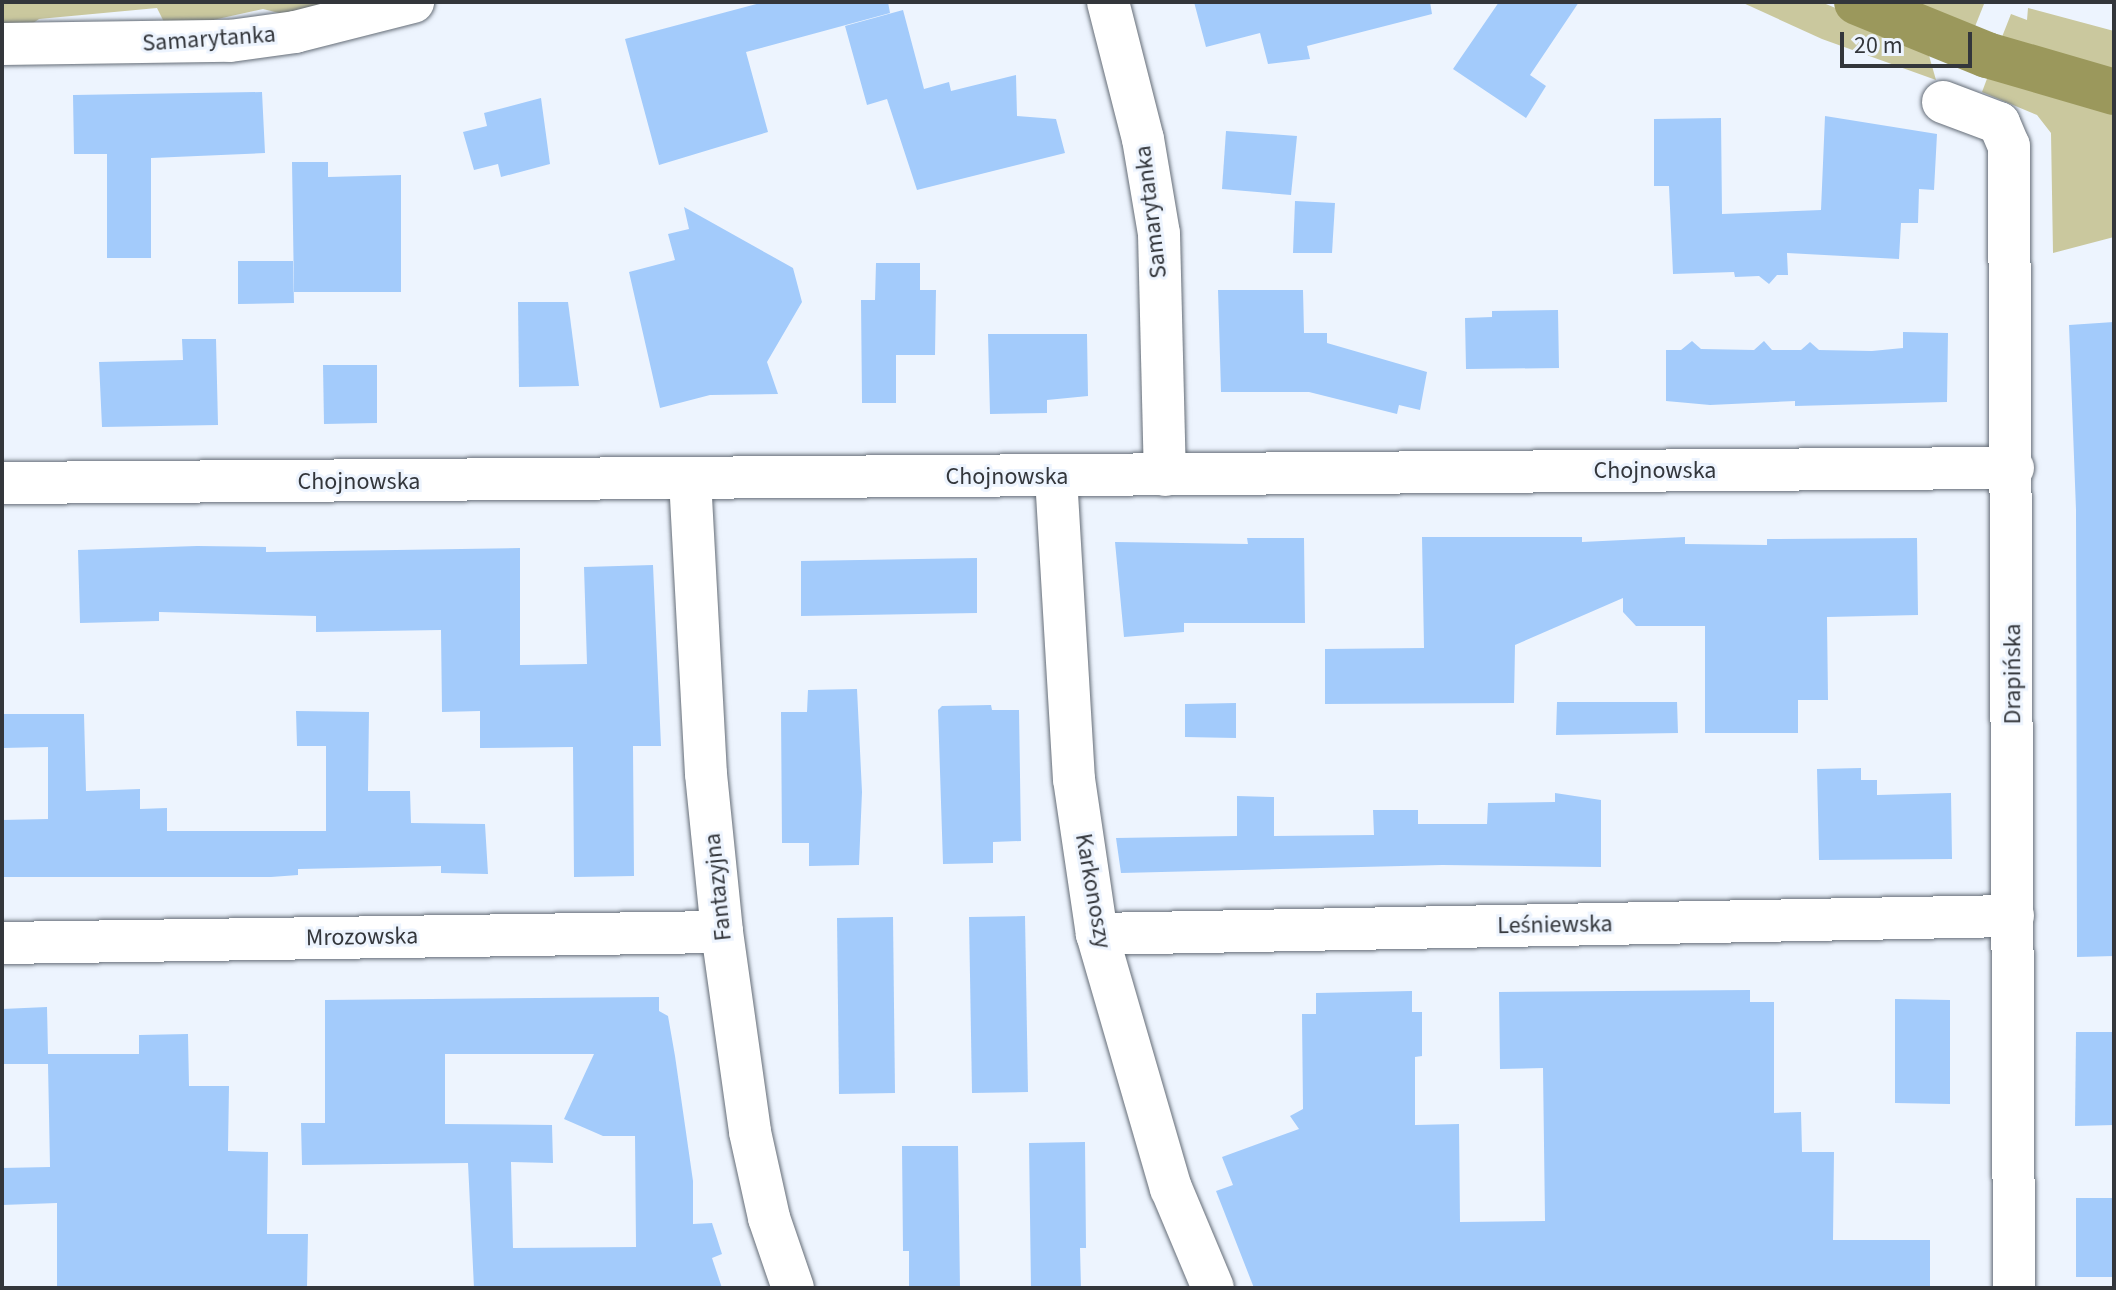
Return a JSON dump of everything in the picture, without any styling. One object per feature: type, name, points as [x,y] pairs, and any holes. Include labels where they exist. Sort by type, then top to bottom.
[{"type":"street","name":"Samarytanka","points":[[2,44],[230,41],[295,32],[413,2]]},
{"type":"street","name":"Samarytanka","points":[[1108,2],[1143,139],[1159,234],[1165,475]]},
{"type":"street","name":"Drapińska","points":[[1943,102],[1999,123],[2008,136],[2013,468],[2014,1288]]},
{"type":"street","name":"Chojnowska","points":[[2,483],[2013,468]]},
{"type":"street","name":"Karkonoszy","points":[[1056,477],[1074,779],[1097,934],[1171,1188],[1213,1288]]},
{"type":"street","name":"Fantazyjna","points":[[690,479],[706,774],[722,932],[750,1132],[769,1218],[793,1288]]},
{"type":"street","name":"Leśniewska","points":[[1097,934],[2013,916]]},
{"type":"street","name":"Mrozowska","points":[[2,943],[722,932]]},
{"type":"shaded area","points":[[2,2],[330,2],[283,14],[263,9],[168,30],[157,8],[39,19],[23,30],[2,31]]},
{"type":"shaded area","points":[[1741,2],[1821,2],[1926,45],[1936,80],[1822,39]]},
{"type":"shaded area","points":[[1894,2],[1979,2],[1984,4],[1972,34]]},
{"type":"shaded area","points":[[2028,8],[2114,31],[2114,79],[2000,42],[2011,14],[2027,20]]},
{"type":"shaded area","points":[[1991,68],[2114,111],[2114,237],[2053,253],[2051,133],[2037,115],[1982,92]]},
{"type":"building","points":[[764,2],[888,2],[890,13],[746,52],[768,132],[659,165],[625,39]]},
{"type":"building","points":[[1194,2],[1430,2],[1432,14],[1307,46],[1310,59],[1268,64],[1260,33],[1206,47]]},
{"type":"building","points":[[1499,2],[1579,2],[1530,75],[1546,86],[1526,118],[1453,69]]},
{"type":"building","points":[[903,10],[924,89],[949,82],[951,91],[1016,75],[1017,116],[1056,119],[1065,153],[917,190],[887,99],[867,105],[845,26]]},
{"type":"building","points":[[262,92],[265,153],[151,158],[151,258],[107,258],[107,154],[74,154],[73,95]]},
{"type":"building","points":[[541,98],[550,164],[501,177],[498,164],[474,170],[463,132],[487,126],[484,113]]},
{"type":"building","points":[[1825,116],[1937,134],[1934,190],[1919,189],[1918,223],[1901,223],[1899,259],[1787,253],[1788,275],[1777,275],[1769,284],[1759,276],[1735,277],[1734,272],[1673,274],[1669,186],[1654,186],[1654,119],[1721,118],[1722,214],[1821,210]]},
{"type":"building","points":[[1226,131],[1297,136],[1291,195],[1222,189]]},
{"type":"building","points":[[292,162],[328,162],[328,177],[401,175],[401,292],[294,292]]},
{"type":"building","points":[[1295,201],[1335,203],[1332,253],[1293,253]]},
{"type":"building","points":[[684,207],[793,268],[802,302],[767,362],[778,394],[710,395],[660,408],[629,272],[675,260],[668,234],[689,229]]},
{"type":"building","points":[[238,261],[293,261],[294,303],[238,304]]},
{"type":"building","points":[[876,263],[920,263],[920,290],[936,290],[935,355],[896,355],[896,403],[862,403],[861,300],[875,300]]},
{"type":"building","points":[[1218,290],[1303,290],[1304,333],[1327,333],[1327,343],[1427,372],[1420,410],[1399,405],[1397,414],[1309,392],[1221,392]]},
{"type":"building","points":[[518,302],[568,302],[579,386],[519,387]]},
{"type":"building","points":[[1558,310],[1559,368],[1466,369],[1465,318],[1492,317],[1492,311]]},
{"type":"building","points":[[2114,322],[2114,956],[2077,957],[2076,510],[2069,325]]},
{"type":"building","points":[[1903,332],[1948,333],[1947,402],[1795,406],[1795,401],[1710,405],[1666,401],[1666,350],[1681,350],[1692,341],[1701,349],[1754,350],[1764,341],[1772,350],[1801,350],[1810,342],[1819,350],[1872,351],[1903,348]]},
{"type":"building","points":[[988,334],[1087,334],[1088,396],[1047,400],[1047,413],[990,414]]},
{"type":"building","points":[[182,339],[216,339],[218,425],[102,427],[99,362],[183,360]]},
{"type":"building","points":[[323,365],[377,365],[377,423],[324,424]]},
{"type":"building","points":[[1422,537],[1582,537],[1582,542],[1685,537],[1685,544],[1767,545],[1767,539],[1917,538],[1918,615],[1827,617],[1828,700],[1798,700],[1798,733],[1705,733],[1705,626],[1636,626],[1623,612],[1623,598],[1515,645],[1514,703],[1325,704],[1325,649],[1424,648]]},
{"type":"building","points":[[1247,538],[1304,538],[1305,623],[1184,623],[1184,632],[1124,637],[1115,542],[1248,544]]},
{"type":"building","points":[[266,547],[266,552],[520,548],[520,665],[587,664],[584,567],[653,565],[661,746],[633,746],[634,876],[574,877],[573,747],[480,748],[480,711],[442,712],[441,630],[316,632],[316,616],[159,612],[159,621],[80,623],[78,550]]},
{"type":"building","points":[[977,558],[977,613],[801,616],[801,561]]},
{"type":"building","points":[[857,689],[862,792],[859,865],[809,866],[809,843],[782,843],[781,712],[807,712],[808,690]]},
{"type":"building","points":[[1557,702],[1677,702],[1678,733],[1556,735]]},
{"type":"building","points":[[1236,703],[1236,738],[1185,737],[1185,704]]},
{"type":"building","points":[[991,705],[992,710],[1019,710],[1021,841],[993,842],[993,863],[943,864],[938,710],[942,706]]},
{"type":"building","points":[[296,711],[369,712],[368,791],[410,791],[411,823],[485,824],[488,874],[441,873],[441,866],[298,869],[298,875],[271,877],[2,877],[2,820],[48,819],[48,747],[2,748],[2,714],[84,714],[86,791],[140,789],[140,809],[167,808],[167,831],[326,831],[326,746],[297,746]]},
{"type":"building","points":[[1861,768],[1861,780],[1877,780],[1877,795],[1951,793],[1952,859],[1819,860],[1817,769]]},
{"type":"building","points":[[1555,793],[1601,800],[1601,867],[1442,865],[1121,873],[1116,838],[1237,836],[1237,796],[1274,797],[1274,836],[1374,835],[1373,810],[1418,810],[1418,824],[1487,824],[1488,803],[1555,802]]},
{"type":"building","points":[[1025,916],[1028,1092],[972,1093],[969,917]]},
{"type":"building","points":[[893,917],[895,1093],[839,1094],[837,918]]},
{"type":"building","points":[[1750,990],[1750,1002],[1774,1002],[1774,1113],[1801,1112],[1802,1152],[1834,1152],[1833,1240],[1930,1240],[1930,1288],[1254,1288],[1216,1191],[1233,1185],[1222,1157],[1299,1129],[1290,1116],[1303,1109],[1302,1014],[1316,1014],[1316,993],[1412,991],[1412,1012],[1422,1012],[1422,1056],[1415,1057],[1415,1125],[1459,1124],[1460,1222],[1545,1221],[1543,1068],[1500,1069],[1499,992]]},
{"type":"building","points":[[659,997],[659,1011],[668,1016],[675,1056],[693,1181],[693,1224],[712,1223],[722,1254],[712,1258],[722,1288],[474,1288],[468,1163],[302,1165],[301,1123],[325,1123],[325,1000]],"holes":[[[445,1054],[594,1054],[564,1119],[603,1136],[635,1136],[636,1247],[513,1248],[511,1162],[553,1163],[552,1125],[445,1124]]]},
{"type":"building","points":[[1895,999],[1950,1000],[1950,1104],[1895,1103]]},
{"type":"building","points":[[47,1007],[48,1054],[139,1054],[139,1035],[188,1034],[189,1086],[229,1086],[228,1151],[268,1152],[267,1234],[308,1234],[307,1288],[57,1288],[57,1203],[2,1205],[2,1168],[50,1167],[48,1064],[2,1064],[2,1009]]},
{"type":"building","points":[[2076,1032],[2114,1032],[2114,1125],[2075,1126]]},
{"type":"building","points":[[1085,1142],[1086,1248],[1080,1248],[1081,1288],[1031,1288],[1029,1143]]},
{"type":"building","points":[[902,1146],[958,1146],[960,1288],[909,1288],[909,1251],[903,1251]]},
{"type":"building","points":[[2076,1198],[2114,1198],[2114,1277],[2076,1277]]},
{"type":"waterway","points":[[1857,2],[1987,55],[2114,92]]}]
